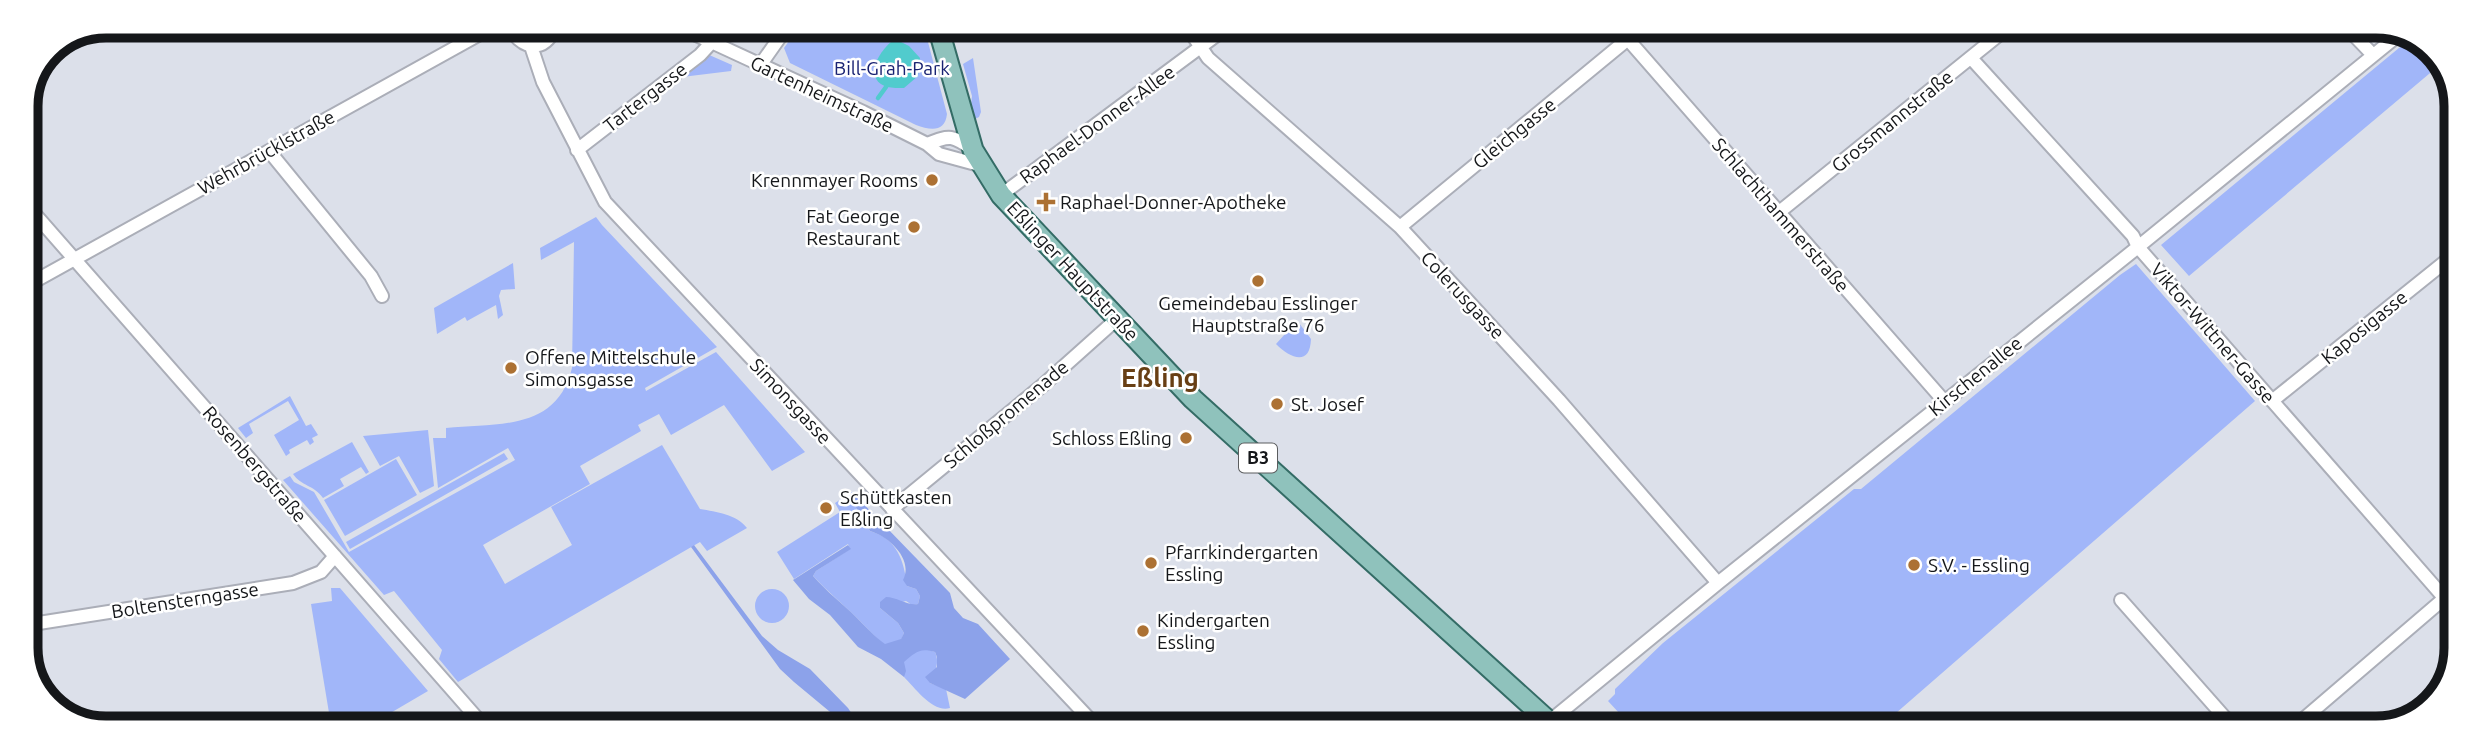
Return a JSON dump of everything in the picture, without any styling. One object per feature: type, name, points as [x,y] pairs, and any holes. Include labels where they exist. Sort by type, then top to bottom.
[{"type":"main road","name":"Eßlinger Hauptstraße","points":[[941,38],[978,158],[1001,195],[1200,405],[1544,716]]},
{"type":"street","name":"Wehrbrücklstraße","points":[[38,279],[473,38]]},
{"type":"street","points":[[516,38],[531,46],[551,38]]},
{"type":"street","name":"Gartenheimstraße","points":[[701,38],[927,144],[939,154],[978,158]]},
{"type":"street","points":[[761,64],[779,38]]},
{"type":"street","name":"Colerusgasse","points":[[1194,38],[1208,58],[1400,227],[1559,400],[1717,583]]},
{"type":"street","name":"Raphael-Donner-Allee","points":[[1001,195],[1213,38]]},
{"type":"street","name":"Grossmannstraße","points":[[1779,213],[1993,38]]},
{"type":"street","points":[[2357,38],[2373,55]]},
{"type":"street","name":"Schlachthammerstraße","points":[[1628,39],[1944,401]]},
{"type":"street","name":"Gleichgasse","points":[[1400,227],[1628,39]]},
{"type":"street","name":"Kirschenallee","points":[[1562,716],[1717,583],[1944,401],[2135,241],[2391,40]]},
{"type":"street","name":"Tartergasse","points":[[577,150],[700,55],[711,43]]},
{"type":"street","name":"Simonsgasse","points":[[531,46],[543,82],[605,202],[1087,716]]},
{"type":"street","name":"Viktor-Wittner-Gasse","points":[[1970,58],[2135,241],[2272,401],[2444,589]]},
{"type":"street","points":[[927,144],[947,136],[961,108]]},
{"type":"street","points":[[947,136],[958,140],[978,158]]},
{"type":"street","points":[[269,151],[371,276],[382,296]]},
{"type":"street","name":"Rosenbergstraße","points":[[38,218],[475,716]]},
{"type":"street","name":"Kaposigasse","points":[[2272,401],[2444,263]]},
{"type":"street","name":"Schloßpromenade","points":[[892,509],[1043,385],[1118,318]]},
{"type":"street","name":"Boltensterngasse","points":[[39,623],[293,583],[321,572],[335,556]]},
{"type":"street","points":[[2307,716],[2444,598]]},
{"type":"street","points":[[2121,600],[2223,716]]},
{"type":"green space","name":"Bill-Grah-Park","points":[[791,38],[927,38],[947,114],[946,120],[940,127],[931,129],[916,125],[790,63],[784,48]]},
{"type":"green space","points":[[2404,44],[2431,65],[2434,70],[2189,276],[2161,245]]},
{"type":"green space","points":[[707,54],[732,65],[731,71],[682,77],[682,74]]},
{"type":"green space","points":[[973,58],[981,112],[975,119],[963,64]]},
{"type":"green space","points":[[596,217],[717,347],[645,388],[646,391],[716,352],[805,452],[772,471],[724,405],[671,435],[659,414],[638,425],[641,431],[580,466],[590,484],[483,545],[505,584],[572,545],[551,507],[662,445],[700,509],[732,517],[747,528],[707,551],[700,542],[458,682],[439,659],[442,650],[394,591],[384,595],[283,480],[290,476],[294,482],[314,492],[349,552],[515,460],[508,448],[438,488],[433,438],[446,438],[446,428],[523,420],[553,403],[564,388],[572,368],[574,242],[541,260],[540,248]]},
{"type":"green space","points":[[513,263],[515,289],[501,290],[499,296],[503,315],[498,319],[496,305],[467,321],[465,317],[437,334],[434,308]]},
{"type":"green space","name":"S.V. - Essling","points":[[2136,264],[2255,401],[1893,716],[1618,716],[1620,714],[1608,701],[1615,694],[1615,689],[1663,643],[1854,489],[1861,489]]},
{"type":"green space","points":[[1295,323],[1299,323],[1311,339],[1310,348],[1303,357],[1293,356],[1276,344]]},
{"type":"green space","points":[[290,396],[306,426],[311,424],[318,435],[312,438],[314,442],[310,445],[307,440],[289,450],[290,453],[286,456],[274,435],[299,420],[288,401],[249,424],[253,433],[246,438],[238,428]]},
{"type":"green space","points":[[428,430],[434,486],[420,493],[399,456],[380,466],[363,436]]},
{"type":"green space","points":[[352,442],[369,472],[366,474],[361,467],[340,479],[344,486],[323,498],[293,474]]},
{"type":"green space","points":[[504,453],[508,459],[350,549],[346,542]]},
{"type":"green space","points":[[396,459],[417,495],[345,536],[324,500]]},
{"type":"green space","points":[[852,492],[854,504],[870,531],[893,545],[901,559],[907,586],[916,589],[920,596],[918,604],[912,605],[906,601],[880,608],[898,623],[904,633],[901,640],[885,645],[813,576],[816,571],[850,549],[848,544],[794,579],[777,552],[840,512],[835,503]]},
{"type":"green space","points":[[331,588],[340,588],[428,691],[385,716],[330,716],[311,604],[332,601]]},
{"type":"green space","points":[[772,589],[784,594],[789,606],[784,618],[772,623],[760,618],[755,606],[760,594]]},
{"type":"green space","points":[[923,648],[935,652],[937,664],[930,683],[946,689],[950,708],[944,709],[931,704],[904,677],[903,662]]},
{"type":"shaded area","points":[[895,39],[909,46],[920,58],[918,76],[904,88],[887,87],[875,77],[874,70],[879,56]]},
{"type":"shaded area","points":[[852,492],[950,593],[954,608],[963,618],[978,624],[1010,659],[965,699],[930,683],[925,677],[937,667],[935,652],[921,651],[911,656],[904,662],[904,677],[881,659],[858,647],[830,615],[809,599],[793,580],[848,545],[851,549],[816,571],[813,576],[885,644],[901,639],[904,633],[898,623],[880,608],[880,602],[886,597],[918,604],[920,596],[916,589],[907,586],[903,580],[905,564],[897,550],[884,538],[870,531],[854,504]]},
{"type":"shaded area","points":[[694,545],[762,636],[778,650],[810,669],[853,716],[835,716],[780,669],[691,547]]},
{"type":"waterway","points":[[878,98],[886,87]]},
{"type":"place","name":"Krennmayer Rooms","points":[[932,180]]},
{"type":"place","name":"Raphael-Donner-Apotheke","points":[[1046,202]]},
{"type":"place","name":"Fat George Restaurant","points":[[914,227]]},
{"type":"place","name":"Gemeindebau Esslinger Hauptstraße 76","points":[[1258,281]]},
{"type":"place","name":"Offene Mittelschule Simonsgasse","points":[[511,368]]},
{"type":"place","name":"St. Josef","points":[[1277,404]]},
{"type":"place","name":"Schloss Eßling","points":[[1186,438]]},
{"type":"place","name":"Schüttkasten Eßling","points":[[826,508]]},
{"type":"place","name":"Pfarrkindergarten Essling","points":[[1151,563]]},
{"type":"place","name":"S.V. - Essling","points":[[1914,565]]},
{"type":"place","name":"Kindergarten Essling","points":[[1143,631]]},
{"type":"district","name":"Eßling","points":[[1160,378]]}]
